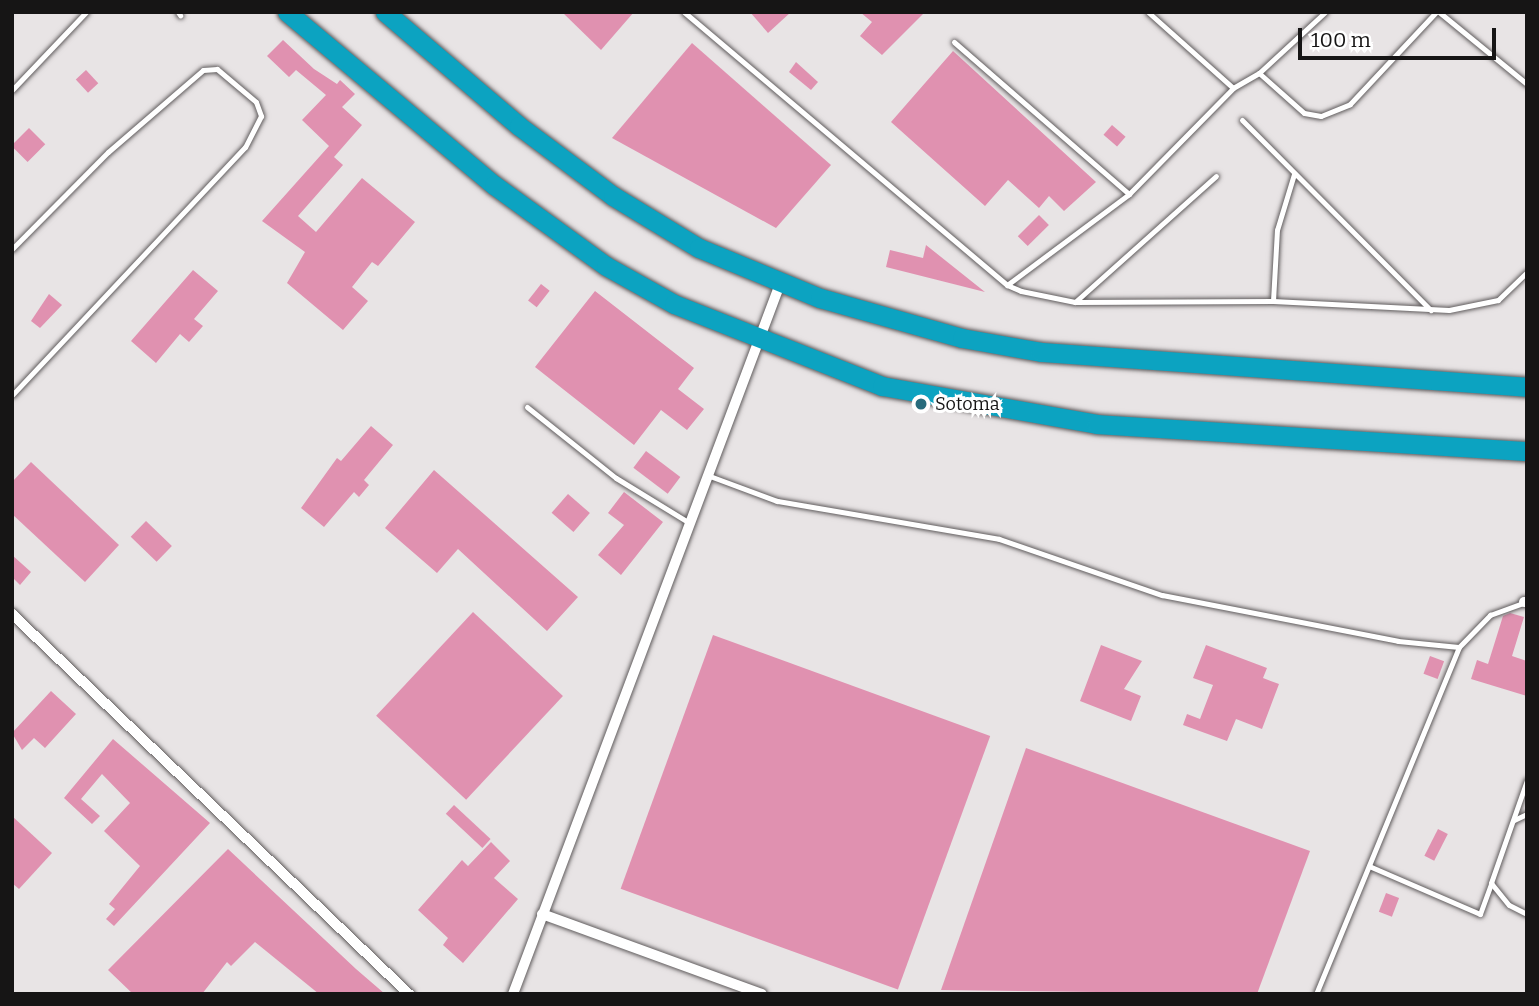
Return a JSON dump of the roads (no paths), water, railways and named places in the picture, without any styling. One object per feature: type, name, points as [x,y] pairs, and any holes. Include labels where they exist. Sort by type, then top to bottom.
[{"type":"highway","points":[[287,12],[570,243],[638,286],[759,340],[882,386],[1030,416],[1527,451]]},
{"type":"highway","points":[[385,12],[519,126],[613,196],[699,248],[780,284],[962,338],[1041,352],[1527,387]]},
{"type":"street","points":[[513,994],[705,474],[780,284]]},
{"type":"street","points":[[12,614],[409,994]]},
{"type":"street","points":[[542,914],[762,994]]},
{"type":"lane","points":[[12,90],[86,12]]},
{"type":"lane","points":[[684,12],[1007,285],[1075,302],[1273,301],[1431,310],[1472,309],[1498,300],[1527,272]]},
{"type":"lane","points":[[1148,12],[1233,88]]},
{"type":"lane","points":[[1007,285],[1129,194],[1233,88],[1259,73],[1325,12]]},
{"type":"lane","points":[[1259,73],[1304,113],[1321,116],[1350,104],[1438,12],[1527,85]]},
{"type":"lane","points":[[954,42],[1129,194]]},
{"type":"lane","points":[[12,249],[108,152],[203,70],[217,69],[256,102],[261,116],[246,147],[12,395]]},
{"type":"lane","points":[[1242,120],[1294,174],[1390,263],[1431,310]]},
{"type":"lane","points":[[1273,301],[1277,230],[1294,174]]},
{"type":"lane","points":[[1075,302],[1216,176]]},
{"type":"lane","points":[[527,407],[616,478],[688,522]]},
{"type":"lane","points":[[705,474],[777,501],[999,538],[1162,595],[1398,641],[1459,647]]},
{"type":"lane","points":[[1317,994],[1459,647],[1497,610],[1526,601]]},
{"type":"lane","points":[[1369,866],[1479,914],[1527,780]]},
{"type":"lane","points":[[1514,820],[1527,814]]},
{"type":"lane","points":[[1491,883],[1509,905],[1527,914]]},
{"type":"place","name":"Sotoma","points":[[921,404]]}]
